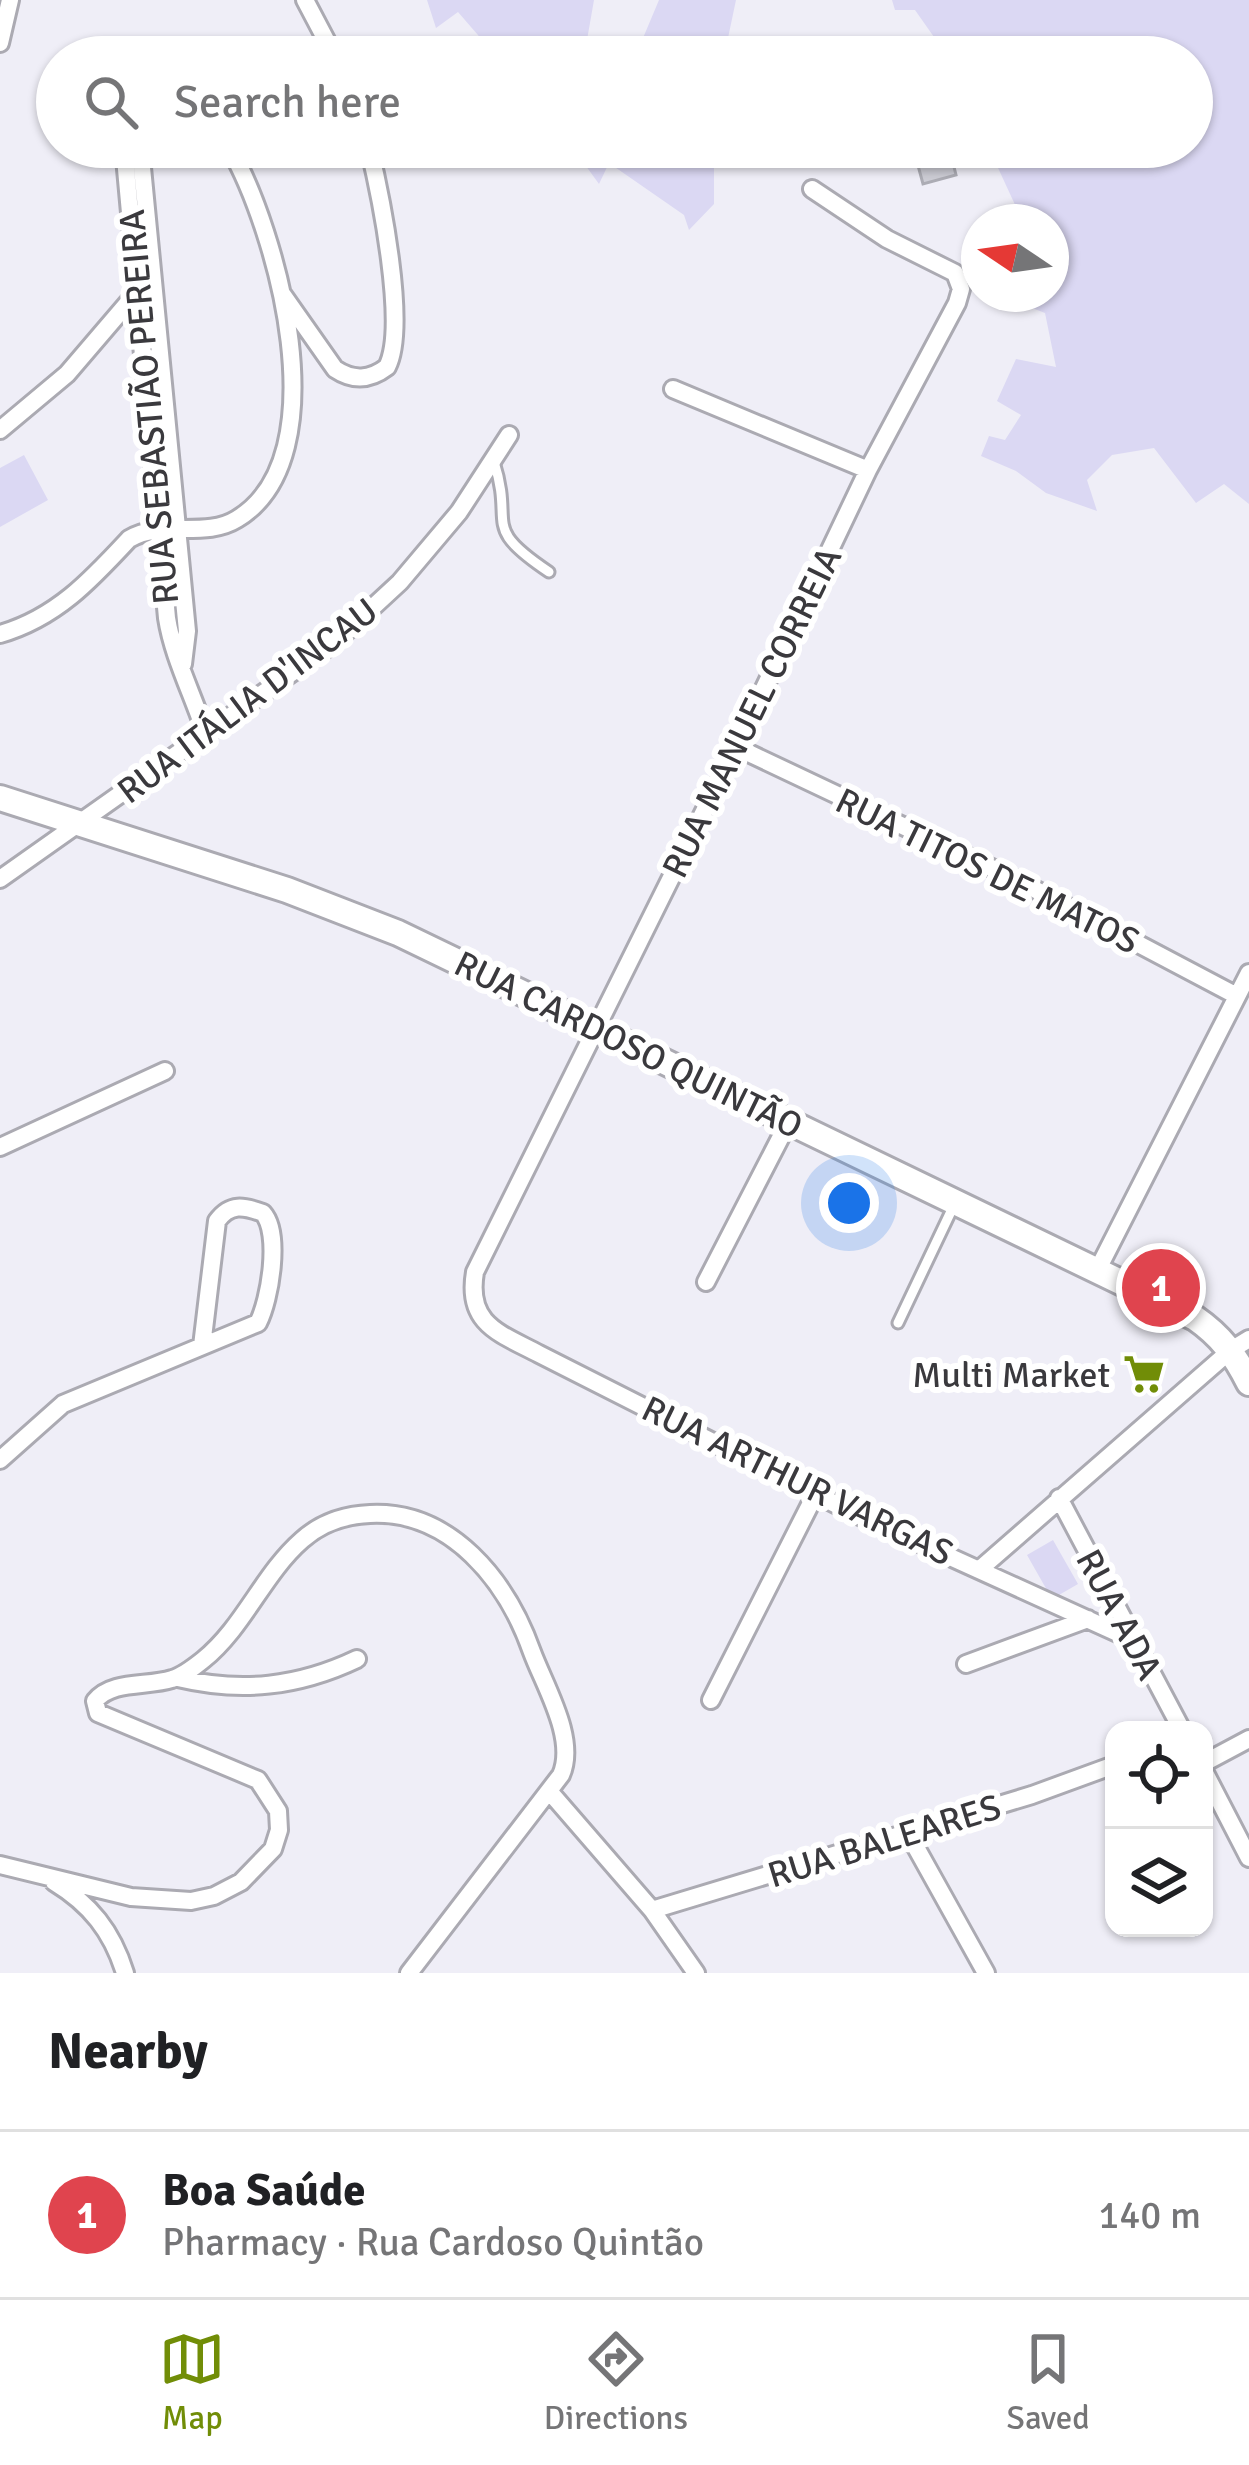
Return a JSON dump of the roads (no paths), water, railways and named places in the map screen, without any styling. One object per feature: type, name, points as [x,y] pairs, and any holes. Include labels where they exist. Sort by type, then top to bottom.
[{"type":"street","points":[[0,43],[10,0]]},
{"type":"street","points":[[305,0],[324,36]]},
{"type":"street","name":"RUA SEBASTIÃO PEREIRA","points":[[126,168],[170,639],[206,735]]},
{"type":"street","name":"RUA SEBASTIÃO PEREIRA","points":[[142,168],[187,631],[183,664]]},
{"type":"street","points":[[0,634],[37,622],[64,604],[129,538],[158,528],[220,526],[238,519],[278,473],[289,444],[295,385],[279,290],[258,212],[239,168]]},
{"type":"street","points":[[279,290],[335,369],[346,376],[368,377],[387,367],[395,343],[390,268],[374,168]]},
{"type":"street","name":"RUA MANUEL CORREIA","points":[[474,1305],[475,1272],[961,289],[955,273],[912,254],[812,189]]},
{"type":"street","points":[[0,430],[67,374],[136,292],[154,283]]},
{"type":"street","points":[[673,389],[868,470]]},
{"type":"street","name":"RUA ITÁLIA D'INCAU","points":[[0,879],[334,643],[400,582],[459,512],[508,435]]},
{"type":"street","name":"RUA TITOS DE MATOS","points":[[736,747],[1019,881],[1237,996]]},
{"type":"street","name":"RUA CARDOSO QUINTÃO","points":[[0,799],[287,890],[398,933],[1195,1318],[1240,1344]]},
{"type":"street","points":[[1097,1271],[1249,973]]},
{"type":"street","points":[[0,1147],[165,1071]]},
{"type":"street","points":[[706,1282],[789,1121]]},
{"type":"street","points":[[0,1460],[63,1404],[251,1330],[262,1318],[274,1232],[263,1214],[238,1206],[224,1211],[218,1221],[202,1346]]},
{"type":"street","name":"RUA ARTHUR VARGAS","points":[[474,1305],[493,1330],[816,1493],[1133,1640]]},
{"type":"street","points":[[980,1569],[1240,1344],[1249,1383]]},
{"type":"street","points":[[711,1700],[816,1493]]},
{"type":"street","name":"RUA ADA","points":[[1059,1498],[1177,1721]]},
{"type":"street","points":[[178,1678],[206,1658],[233,1629],[298,1543],[317,1528],[362,1514],[396,1513],[450,1534],[477,1560],[529,1643],[567,1754],[561,1775],[409,1973]]},
{"type":"street","points":[[967,1664],[1088,1619]]},
{"type":"street","points":[[0,1865],[157,1902],[214,1896],[241,1882],[274,1849],[278,1811],[258,1780],[106,1717],[94,1708],[98,1696],[114,1688],[178,1678],[221,1687],[290,1683],[357,1659]]},
{"type":"street","points":[[1213,1761],[1249,1739]]},
{"type":"street","name":"RUA BALEARES","points":[[652,1910],[1032,1795],[1105,1768]]},
{"type":"street","points":[[1213,1785],[1249,1858]]},
{"type":"street","points":[[549,1790],[652,1910],[697,1973]]},
{"type":"street","points":[[908,1833],[986,1973]]},
{"type":"street","points":[[53,1881],[82,1899],[102,1922],[124,1973]]},
{"type":"lane","points":[[493,460],[505,536],[516,550],[549,572]]},
{"type":"lane","points":[[898,1323],[956,1202]]},
{"type":"place","name":"Boa Saúde","points":[[1161,1288]]},
{"type":"place","name":"Multi Market","points":[[1144,1374]]}]
